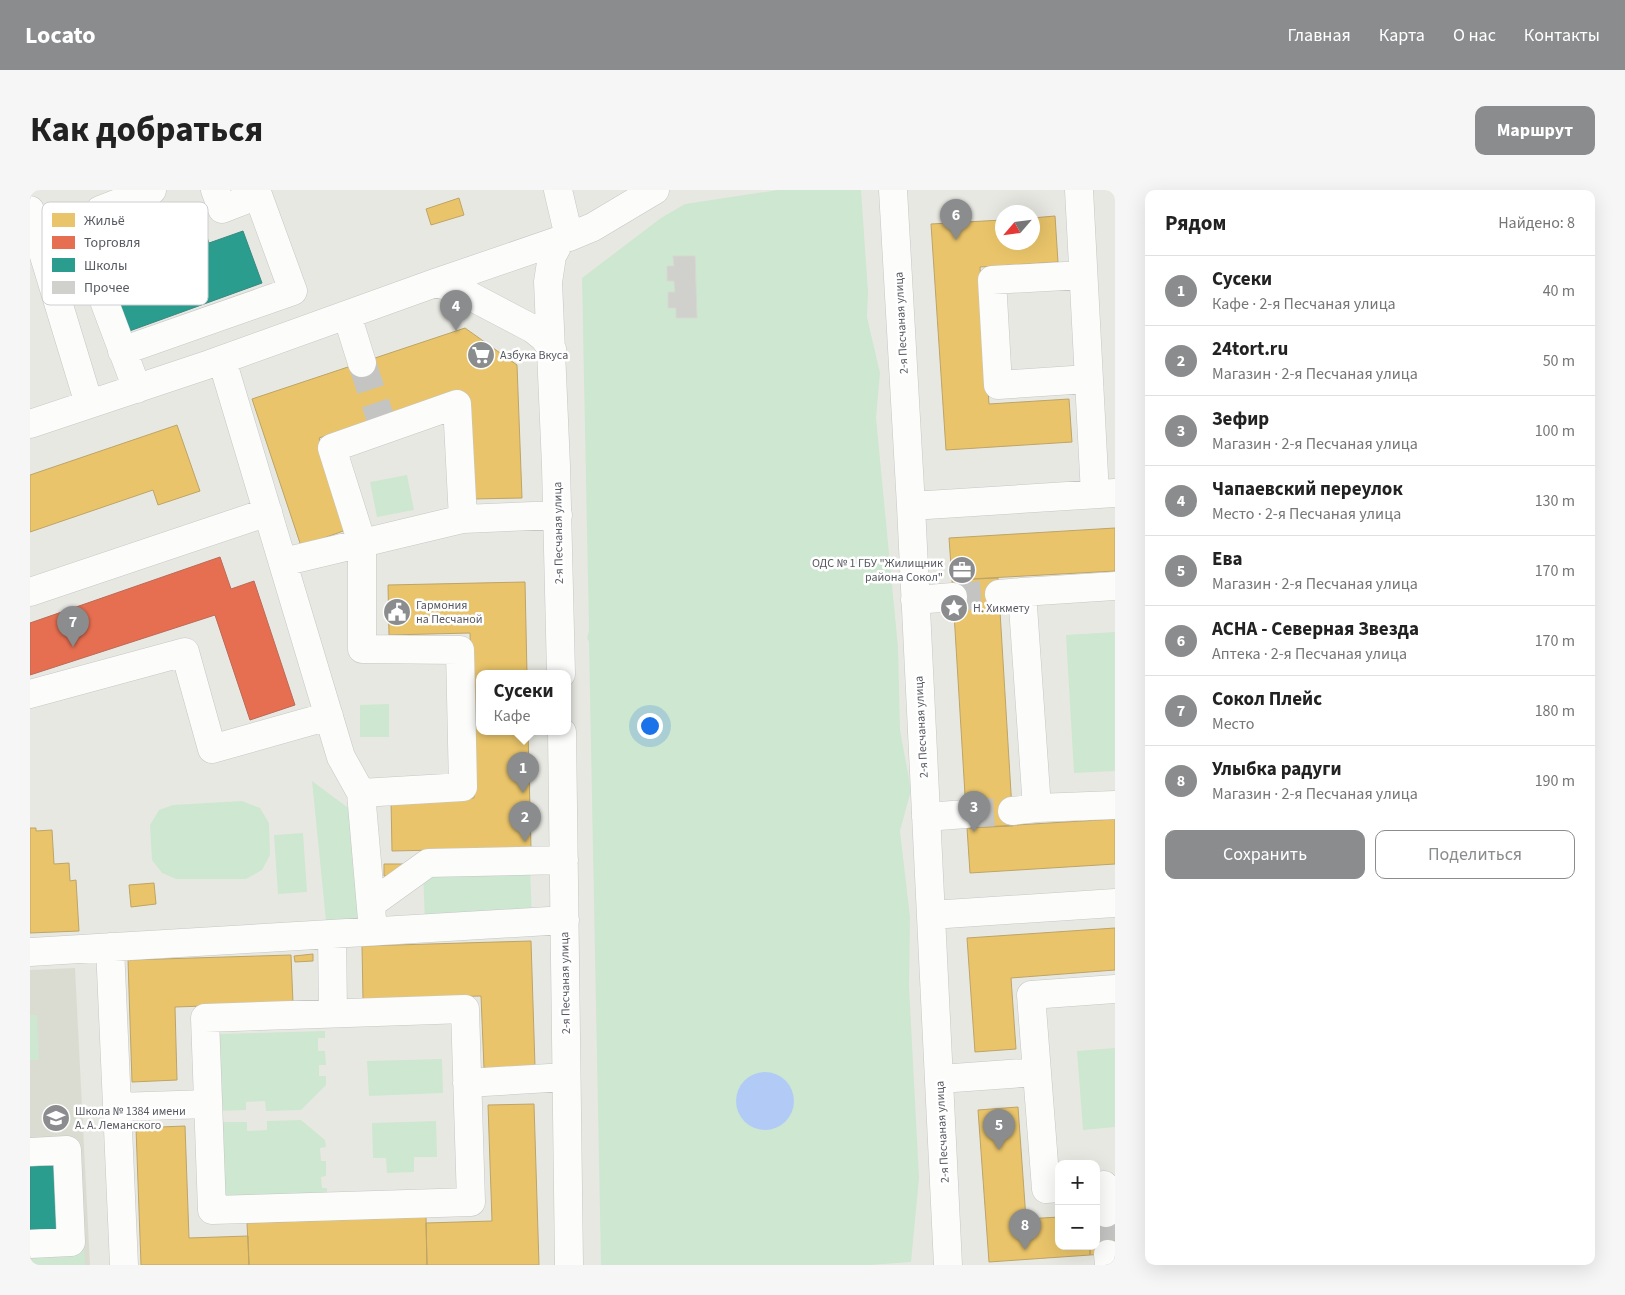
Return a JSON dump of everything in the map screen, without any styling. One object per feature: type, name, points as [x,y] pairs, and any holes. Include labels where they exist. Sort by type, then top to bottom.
[{"type":"street","points":[[121,202],[152,190]]},
{"type":"street","points":[[122,351],[293,291],[258,195],[222,209],[215,190]]},
{"type":"street","points":[[558,190],[564,239]]},
{"type":"street","points":[[30,424],[222,360],[435,283],[564,239],[593,227],[655,190]]},
{"type":"street","name":"2-я Песчаная улица","points":[[893,190],[911,506],[948,1265]]},
{"type":"street","points":[[911,506],[1105,494],[1088,380],[1079,190]]},
{"type":"street","points":[[30,210],[37,261],[42,275]]},
{"type":"street","name":"2-я Песчаная улица","points":[[561,670],[558,515],[548,282],[552,256],[564,239]]},
{"type":"street","points":[[1083,275],[992,280],[998,385],[1088,380]]},
{"type":"street","points":[[435,283],[455,288],[533,329],[552,348]]},
{"type":"street","points":[[53,305],[89,404]]},
{"type":"street","points":[[105,305],[137,389]]},
{"type":"street","points":[[347,315],[362,363]]},
{"type":"street","points":[[222,360],[341,757],[361,793],[373,931]]},
{"type":"street","points":[[361,793],[463,787],[460,650],[362,649],[362,543],[332,448],[382,423],[457,404],[463,519]]},
{"type":"street","points":[[30,592],[268,512]]},
{"type":"street","points":[[283,562],[463,519],[558,515]]},
{"type":"street","points":[[1115,586],[1010,593],[1024,810],[1115,805]]},
{"type":"street","points":[[915,600],[953,597]]},
{"type":"street","points":[[30,694],[185,652],[212,749],[329,716]]},
{"type":"street","name":"2-я Песчаная улица","points":[[562,735],[569,1265]]},
{"type":"street","points":[[926,817],[966,814]]},
{"type":"street","points":[[371,904],[428,863],[564,860]]},
{"type":"street","points":[[931,915],[1115,903]]},
{"type":"street","points":[[30,952],[564,920]]},
{"type":"street","points":[[332,934],[333,1014]]},
{"type":"street","points":[[110,947],[124,1265]]},
{"type":"street","points":[[1055,1189],[1046,1190],[1031,995],[1115,989]]},
{"type":"street","points":[[465,1009],[471,1202],[212,1210],[205,1018],[333,1014],[465,1009]]},
{"type":"street","points":[[940,1080],[1037,1072]]},
{"type":"street","points":[[467,1083],[566,1077]]},
{"type":"street","points":[[118,1107],[208,1104]]},
{"type":"street","points":[[30,1152],[67,1150],[71,1242],[30,1244]]},
{"type":"street","points":[[1105,1185],[1106,1213]]},
{"type":"shaded area","name":"Школа № 1384 имени А. А. Леманского","points":[[75,968],[90,1265],[30,1265],[30,970]]},
{"type":"green space","points":[[778,190],[861,190],[868,292],[867,317],[880,373],[876,418],[898,647],[900,730],[911,790],[900,831],[910,917],[909,986],[919,1178],[911,1262],[870,1265],[601,1265],[589,642],[587,638],[589,630],[582,278],[661,218],[685,204]]},
{"type":"green space","points":[[407,475],[414,510],[377,517],[370,482]]},
{"type":"green space","points":[[1115,632],[1115,771],[1074,773],[1066,635]]},
{"type":"green space","points":[[389,704],[389,737],[360,737],[360,705]]},
{"type":"green space","points":[[312,781],[351,810],[361,919],[326,921]]},
{"type":"green space","points":[[242,801],[260,808],[269,823],[270,855],[262,870],[246,879],[176,879],[162,873],[152,860],[150,825],[159,810],[173,805]]},
{"type":"green space","points":[[303,833],[307,892],[278,894],[274,835]]},
{"type":"green space","points":[[530,867],[532,918],[425,922],[423,871]]},
{"type":"green space","points":[[30,1015],[37,1015],[39,1060],[30,1060]]},
{"type":"green space","points":[[325,1031],[325,1038],[318,1038],[318,1051],[325,1051],[326,1065],[319,1065],[319,1076],[326,1076],[326,1085],[301,1110],[266,1111],[265,1101],[246,1102],[246,1110],[218,1111],[216,1034]]},
{"type":"green space","points":[[1115,1048],[1115,1127],[1083,1130],[1077,1051]]},
{"type":"green space","points":[[442,1059],[443,1093],[369,1096],[367,1061]]},
{"type":"green space","points":[[301,1120],[325,1140],[326,1147],[320,1148],[321,1161],[326,1161],[326,1176],[321,1177],[322,1188],[327,1188],[327,1200],[221,1202],[219,1122],[247,1122],[247,1131],[267,1130],[267,1121]]},
{"type":"green space","points":[[436,1121],[437,1157],[414,1157],[414,1172],[387,1173],[386,1158],[373,1158],[372,1123]]},
{"type":"green space","points":[[83,1222],[85,1265],[30,1265],[30,1251]]},
{"type":"water","points":[[759,1072],[771,1072],[786,1080],[794,1095],[794,1107],[786,1122],[771,1130],[759,1130],[744,1122],[736,1107],[736,1095],[744,1080]]},
{"type":"building: Жильё","points":[[459,198],[464,215],[431,225],[426,209]]},
{"type":"building: Жильё","points":[[1055,216],[1058,262],[980,267],[989,404],[1069,399],[1072,442],[946,450],[931,224],[995,220],[995,250],[1040,250],[1040,217]]},
{"type":"building: Жильё","points":[[465,328],[517,365],[522,498],[472,499],[455,392],[319,438],[349,529],[301,546],[252,399]]},
{"type":"building: Жильё","points":[[177,425],[200,491],[158,505],[153,490],[30,532],[30,475]]},
{"type":"building: Жильё","points":[[1115,528],[1115,571],[952,580],[949,538]]},
{"type":"building: Жильё","points":[[998,578],[1013,826],[967,828],[952,580]]},
{"type":"building: Жильё","points":[[525,582],[527,670],[476,670],[476,735],[528,735],[531,848],[392,851],[391,800],[474,798],[474,790],[470,633],[389,635],[388,585]]},
{"type":"building: Жильё","points":[[1115,819],[1115,864],[970,873],[967,828]]},
{"type":"building: Жильё","points":[[30,828],[36,828],[36,831],[52,830],[54,864],[69,863],[70,881],[76,880],[79,931],[30,933]]},
{"type":"building: Жильё","points":[[384,864],[403,864],[403,875],[384,876]]},
{"type":"building: Жильё","points":[[154,883],[156,904],[131,907],[129,885]]},
{"type":"building: Жильё","points":[[1115,928],[1115,970],[1011,978],[1016,1049],[975,1052],[967,938]]},
{"type":"building: Жильё","points":[[531,941],[535,1067],[484,1068],[481,996],[363,999],[362,946]]},
{"type":"building: Жильё","points":[[313,954],[313,961],[295,962],[294,956]]},
{"type":"building: Жильё","points":[[291,955],[293,1003],[175,1007],[177,1080],[132,1082],[128,960]]},
{"type":"building: Жильё","points":[[534,1104],[539,1265],[427,1265],[426,1223],[492,1221],[488,1105]]},
{"type":"building: Жильё","points":[[1018,1107],[1026,1219],[1055,1217],[1055,1250],[1090,1250],[1090,1255],[989,1262],[978,1110]]},
{"type":"building: Жильё","points":[[185,1126],[189,1238],[248,1236],[249,1265],[141,1265],[136,1128]]},
{"type":"building: Жильё","points":[[1115,1213],[1115,1253],[1090,1255],[1090,1250],[1100,1250],[1100,1214]]},
{"type":"building: Жильё","points":[[426,1217],[427,1265],[249,1265],[247,1223]]},
{"type":"building: Торговля","points":[[220,557],[231,589],[254,581],[295,705],[250,720],[215,615],[30,675],[30,623]]},
{"type":"building: Школы","points":[[243,231],[262,283],[208,303],[208,240],[209,243]]},
{"type":"building: Школы","points":[[114,305],[201,305],[124,333]]},
{"type":"building: Школы","points":[[57,1163],[61,1235],[30,1236],[30,1164]]},
{"type":"building: Прочее","points":[[673,256],[695,256],[697,318],[676,318],[676,308],[668,308],[668,292],[675,292],[674,281],[667,281],[667,266],[674,266]]},
{"type":"tunnel","points":[[362,363],[380,417]]},
{"type":"tunnel","points":[[953,597],[999,594]]},
{"type":"tunnel","points":[[966,814],[1012,811]]},
{"type":"tunnel","points":[[1106,1213],[1108,1254]]},
{"type":"place","name":"АСНА - Северная Звезда","points":[[956,240]]},
{"type":"place","name":"Чапаевский переулок","points":[[456,331]]},
{"type":"place","name":"Азбука Вкуса","points":[[481,355]]},
{"type":"place","name":"ОДС № 1 ГБУ \"Жилищник района Сокол\"","points":[[962,570]]},
{"type":"place","name":"Н. Хикмету","points":[[954,608]]},
{"type":"place","name":"Гармония на Песчаной","points":[[397,612]]},
{"type":"place","name":"Сокол Плейс","points":[[73,647]]},
{"type":"place","name":"Сусеки","points":[[523,793]]},
{"type":"place","name":"Зефир","points":[[974,832]]},
{"type":"place","name":"24tort.ru","points":[[525,842]]},
{"type":"place","name":"Школа № 1384 имени А. А. Леманского","points":[[56,1118]]},
{"type":"place","name":"Ева","points":[[999,1150]]},
{"type":"place","name":"Улыбка радуги","points":[[1025,1250]]}]
